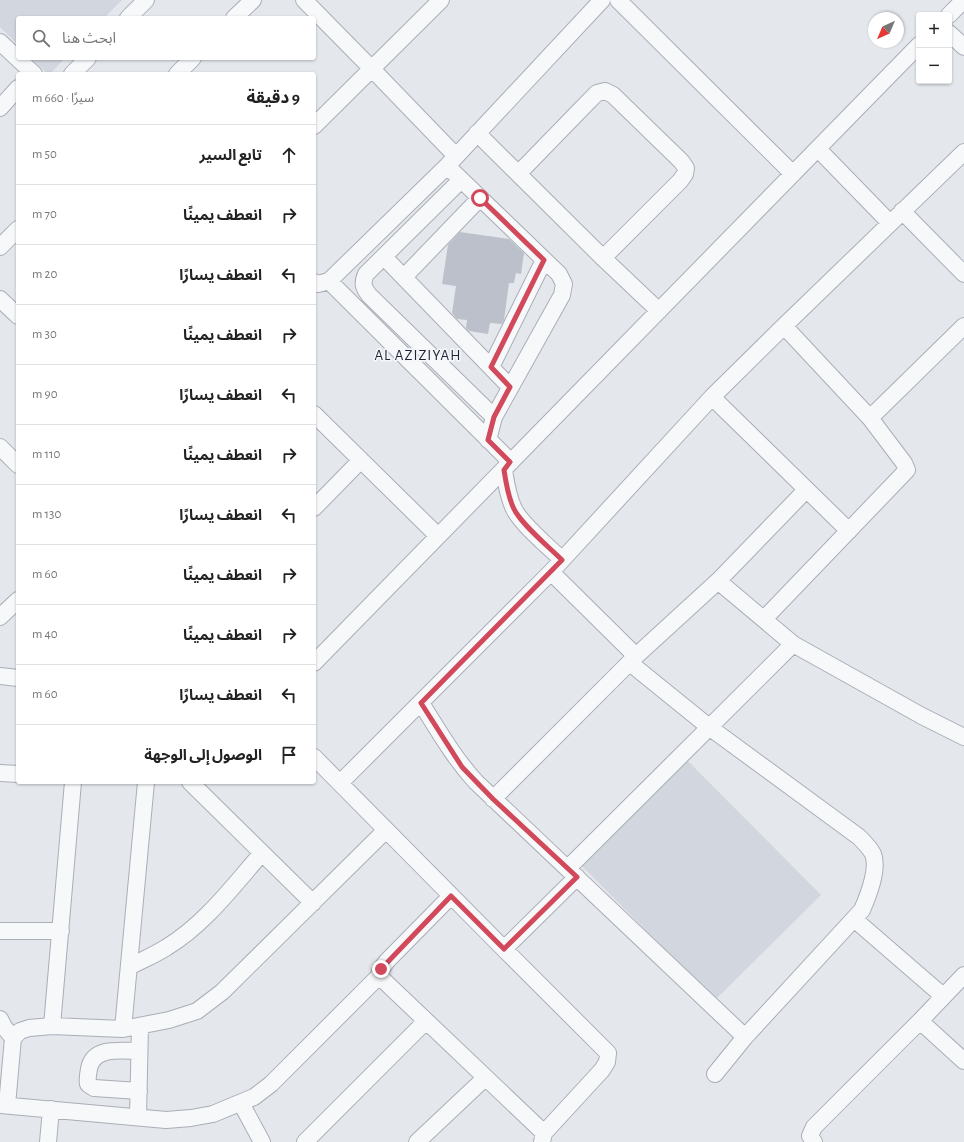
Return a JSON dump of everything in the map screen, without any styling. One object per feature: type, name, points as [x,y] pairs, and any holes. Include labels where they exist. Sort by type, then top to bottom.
[{"type":"street","points":[[130,16],[146,0]]},
{"type":"street","points":[[236,16],[253,0]]},
{"type":"street","points":[[304,0],[372,69],[451,161],[461,180],[559,274],[564,284],[562,295],[494,417],[488,440]]},
{"type":"street","points":[[316,124],[442,0]]},
{"type":"street","points":[[562,560],[517,514],[510,500],[507,466],[488,440],[407,360],[321,282],[389,222],[451,161],[602,0]]},
{"type":"street","points":[[618,0],[793,174]]},
{"type":"street","points":[[952,12],[964,0]]},
{"type":"street","points":[[952,36],[964,47]]},
{"type":"street","points":[[0,42],[16,58]]},
{"type":"street","points":[[316,661],[916,48]]},
{"type":"street","points":[[19,60],[31,72]]},
{"type":"street","points":[[74,72],[86,60]]},
{"type":"street","points":[[179,72],[191,60]]},
{"type":"street","points":[[0,108],[16,90]]},
{"type":"street","points":[[519,173],[588,102],[597,94],[605,91],[613,95],[681,161],[686,168],[685,174],[680,181],[603,258]]},
{"type":"street","points":[[478,133],[603,258],[659,311]]},
{"type":"street","points":[[818,149],[890,223]]},
{"type":"street","points":[[340,783],[551,572],[712,396],[964,152]]},
{"type":"street","points":[[461,180],[366,274],[363,281],[364,288],[369,295],[494,417]]},
{"type":"street","points":[[404,277],[480,198]]},
{"type":"street","points":[[902,211],[964,274]]},
{"type":"street","points":[[389,222],[404,237]]},
{"type":"street","points":[[0,247],[16,231]]},
{"type":"street","points":[[384,257],[510,387]]},
{"type":"street","points":[[491,367],[544,260]]},
{"type":"street","points":[[0,299],[16,314]]},
{"type":"street","points":[[764,619],[906,470],[904,462],[870,418],[784,326]]},
{"type":"street","points":[[870,418],[964,326]]},
{"type":"street","points":[[407,360],[421,345]]},
{"type":"street","points":[[712,396],[849,531]]},
{"type":"street","points":[[316,416],[438,536]]},
{"type":"street","points":[[0,447],[16,463]]},
{"type":"street","points":[[316,506],[361,460]]},
{"type":"street","points":[[493,799],[633,659],[718,581],[806,490]]},
{"type":"street","points":[[551,572],[633,659],[709,727],[859,837],[867,844],[873,854],[875,867],[867,900],[862,910],[745,1037],[715,1074]]},
{"type":"street","points":[[718,581],[793,644],[922,716],[964,737]]},
{"type":"street","points":[[504,949],[572,872],[709,727],[793,644]]},
{"type":"street","points":[[0,676],[16,678]]},
{"type":"street","points":[[421,703],[462,767],[493,799],[745,1037]]},
{"type":"street","points":[[316,759],[608,1053],[607,1062],[602,1070],[543,1138],[486,1078],[379,976]]},
{"type":"street","points":[[0,773],[16,774]]},
{"type":"street","points":[[52,1026],[73,784]]},
{"type":"street","points":[[123,1029],[146,784]]},
{"type":"street","points":[[197,784],[262,853],[313,903]]},
{"type":"street","points":[[386,830],[222,992],[196,1011],[169,1020],[123,1029],[52,1026],[28,1028],[20,1031],[13,1038],[4,1105],[166,1120],[213,1114],[254,1097],[271,1084],[379,976],[381,969],[387,961],[451,896]]},
{"type":"street","points":[[129,967],[167,947],[195,926],[209,913],[262,853]]},
{"type":"street","points":[[854,918],[943,996]]},
{"type":"street","points":[[0,931],[60,931]]},
{"type":"street","points":[[814,1142],[810,1136],[814,1127],[920,1022],[964,975]]},
{"type":"street","points":[[0,1019],[4,1027],[13,1038]]},
{"type":"street","points":[[305,1142],[426,1021]]},
{"type":"street","points":[[920,1022],[964,1061]]},
{"type":"street","points":[[138,1117],[140,1026]]},
{"type":"street","points":[[139,1051],[102,1052],[95,1056],[90,1062],[87,1079],[88,1084],[94,1088],[139,1091]]},
{"type":"street","points":[[417,1142],[486,1078]]},
{"type":"street","points":[[241,1103],[262,1142]]},
{"type":"street","points":[[48,1142],[51,1109]]},
{"type":"shaded area","points":[[0,0],[122,0],[106,16],[16,16],[16,43],[0,27]]},
{"type":"shaded area","points":[[33,60],[63,60],[52,72],[46,72]]},
{"type":"shaded area","points":[[685,758],[821,895],[715,1000],[579,863]]},
{"type":"building","points":[[460,232],[509,239],[524,253],[521,274],[516,273],[514,283],[509,283],[504,320],[502,324],[490,323],[488,334],[469,331],[466,328],[467,320],[457,319],[452,313],[456,286],[442,284],[448,245]]},
{"type":"district","name":"AL AZIZIYAH","points":[[418,355]]},
{"type":"route","points":[[381,969],[387,961],[451,896],[504,949],[577,877],[493,799],[462,767],[421,703],[562,560],[520,518],[514,510],[510,500],[504,470],[510,462],[488,440],[494,417],[510,387],[491,367],[544,260],[480,198]]}]
